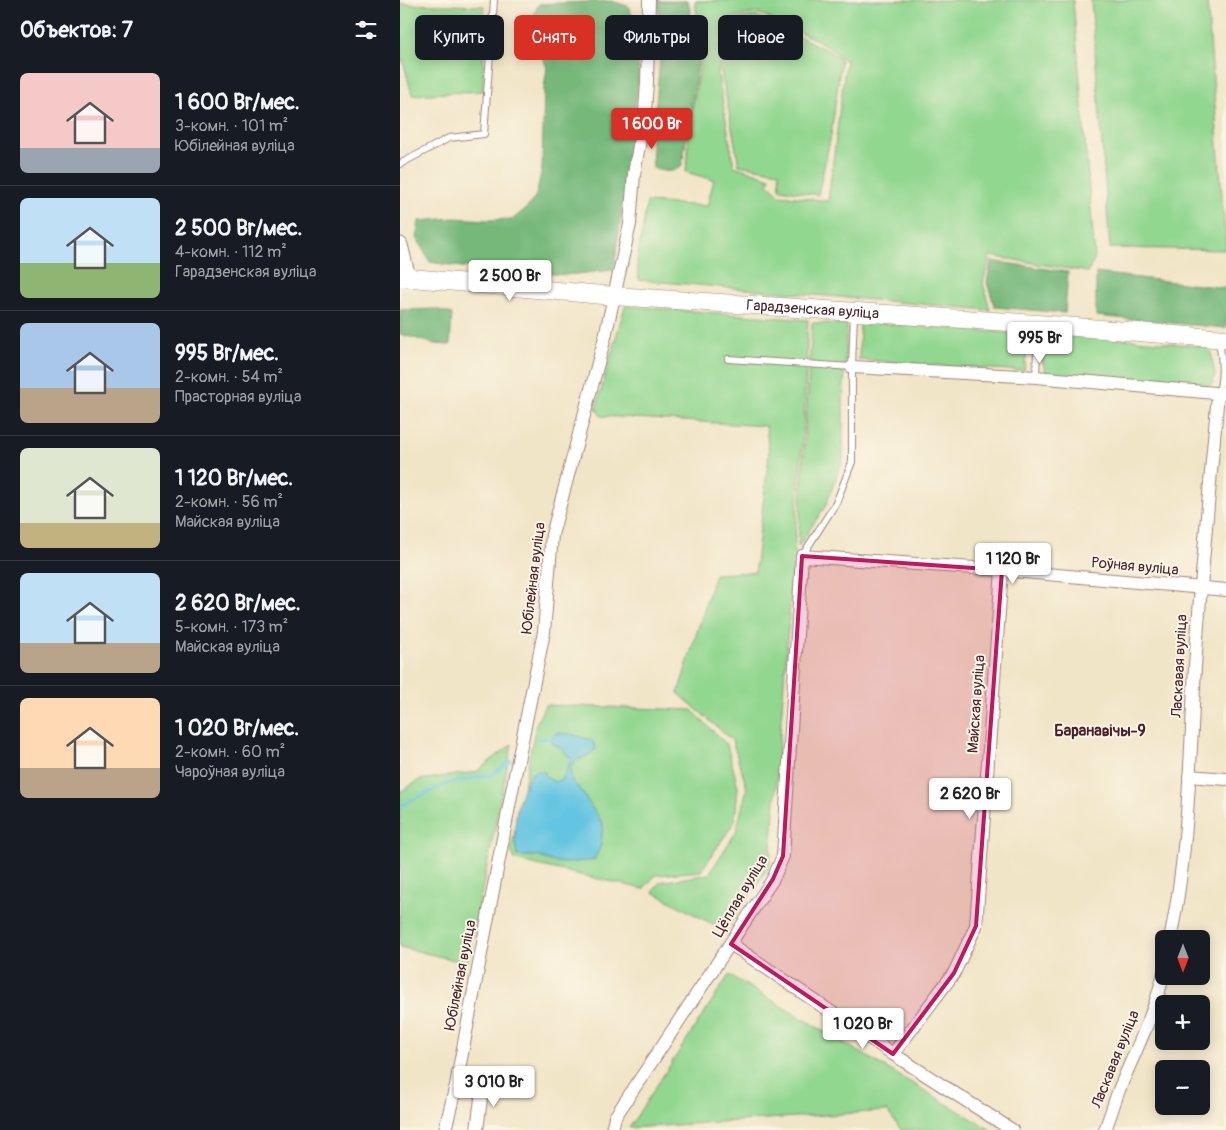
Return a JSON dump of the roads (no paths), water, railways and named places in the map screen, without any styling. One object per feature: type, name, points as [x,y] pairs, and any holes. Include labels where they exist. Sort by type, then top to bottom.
[{"type":"main road","name":"Гарадзенская вуліца","points":[[404,277],[614,296],[1038,324],[1222,339]]},
{"type":"street","name":"Юбілейная вуліца","points":[[445,1130],[456,1085],[514,775],[544,632],[552,535],[614,296],[630,224],[634,174],[644,111],[648,65],[649,0]]},
{"type":"street","points":[[400,245],[404,277]]},
{"type":"street","points":[[852,367],[1036,378],[1222,394]]},
{"type":"street","name":"Ласкавая вуліца","points":[[1172,930],[1179,896],[1189,776],[1200,588],[1222,394]]},
{"type":"street","name":"Роўная вуліца","points":[[802,556],[1002,570],[1226,590]]},
{"type":"street","name":"Цёплая вуліца","points":[[612,1130],[615,1117],[773,879],[782,856],[802,556]]},
{"type":"street","name":"Майская вуліца","points":[[893,1054],[954,973],[976,926],[1002,570]]},
{"type":"street","points":[[1189,776],[1226,779]]},
{"type":"street","points":[[731,944],[893,1054],[1012,1130]]},
{"type":"street","name":"Ласкавая вуліца","points":[[1105,1130],[1161,985]]},
{"type":"street","points":[[477,1130],[483,1083]]},
{"type":"lane","points":[[400,164],[448,138],[484,134],[494,0]]},
{"type":"lane","points":[[802,556],[836,503],[852,462],[854,312]]},
{"type":"lane","points":[[1036,378],[1038,324]]},
{"type":"lane","points":[[1222,339],[1222,394]]},
{"type":"lane","points":[[728,359],[852,367]]},
{"type":"water","points":[[555,733],[570,734],[592,740],[596,749],[589,755],[575,761],[570,770],[572,781],[580,789],[603,824],[601,845],[594,860],[566,863],[554,862],[537,856],[517,856],[515,833],[517,807],[531,774],[538,771],[545,772],[546,777],[555,782],[563,779],[571,759],[560,747],[553,744],[551,738]]},
{"type":"waterway","points":[[540,739],[551,738]]},
{"type":"waterway","points":[[400,806],[446,784],[493,774],[511,761]]},
{"type":"district","name":"Баранавічы-9","points":[[1100,730]]}]
